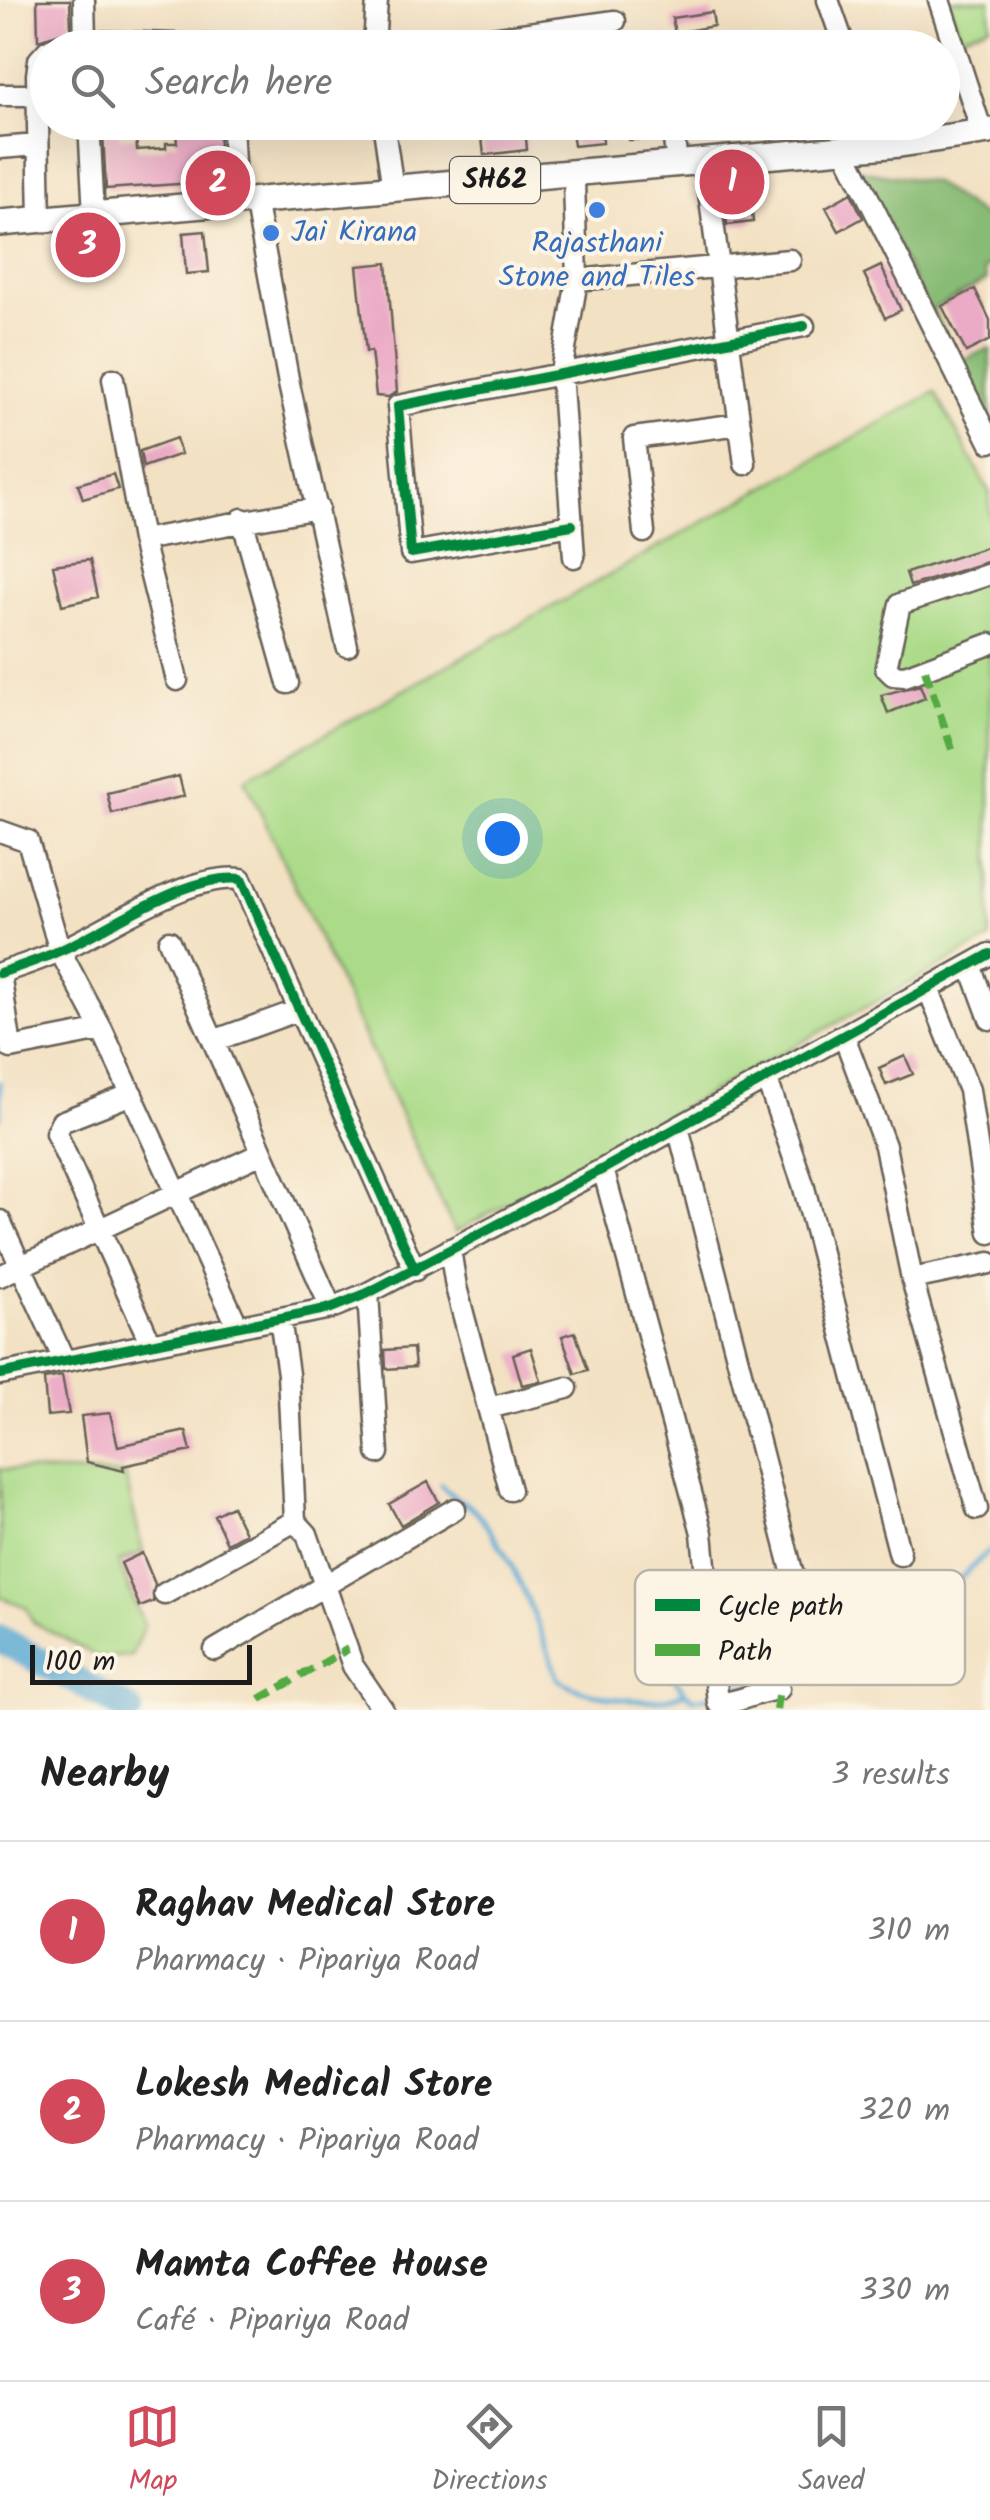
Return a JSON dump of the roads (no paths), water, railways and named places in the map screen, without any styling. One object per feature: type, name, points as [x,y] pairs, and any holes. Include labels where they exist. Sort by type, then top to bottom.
[{"type":"main road","name":"SH62","points":[[960,137],[987,135]]},
{"type":"main road","name":"SH62","points":[[0,233],[393,189],[929,140]]},
{"type":"main road","name":"SH62","points":[[0,224],[574,182],[706,170],[860,146]]},
{"type":"street","points":[[84,0],[85,30]]},
{"type":"street","points":[[370,30],[377,0]]},
{"type":"street","points":[[828,0],[839,30]]},
{"type":"street","points":[[939,0],[950,30]]},
{"type":"street","points":[[549,30],[614,21]]},
{"type":"street","points":[[960,59],[987,135]]},
{"type":"street","points":[[0,95],[30,95]]},
{"type":"street","points":[[37,140],[40,220]]},
{"type":"street","points":[[90,140],[94,216]]},
{"type":"street","points":[[235,140],[347,646]]},
{"type":"street","points":[[386,140],[393,189]]},
{"type":"street","points":[[674,140],[676,164]]},
{"type":"street","points":[[0,148],[36,145]]},
{"type":"street","points":[[860,146],[990,442]]},
{"type":"street","points":[[706,170],[746,464]]},
{"type":"street","points":[[574,182],[577,280],[561,372],[574,557]]},
{"type":"street","points":[[577,280],[790,260]]},
{"type":"street","points":[[572,525],[411,553],[398,408],[402,404],[728,338],[804,326]]},
{"type":"street","points":[[113,379],[142,540],[177,680]]},
{"type":"street","points":[[644,532],[634,438],[740,424]]},
{"type":"street","points":[[142,540],[318,508]]},
{"type":"street","points":[[242,519],[288,683]]},
{"type":"street","points":[[990,574],[900,604],[886,668],[893,675],[905,676],[990,644]]},
{"type":"street","points":[[0,832],[14,832],[28,841],[60,951],[179,1192],[238,1327]]},
{"type":"street","points":[[102,1030],[11,1048],[0,973],[60,951],[141,907],[220,880],[241,879],[415,1270]]},
{"type":"street","points":[[169,940],[331,1308]]},
{"type":"street","points":[[0,1374],[331,1308],[415,1270],[603,1170],[990,954]]},
{"type":"street","points":[[970,965],[990,1018]]},
{"type":"street","points":[[928,988],[969,1090],[990,1232]]},
{"type":"street","points":[[213,1041],[299,1010]]},
{"type":"street","points":[[844,1036],[885,1146],[912,1280],[978,1509]]},
{"type":"street","points":[[766,1077],[803,1184],[900,1555]]},
{"type":"street","points":[[132,1094],[57,1126],[57,1136],[96,1229],[152,1344]]},
{"type":"street","points":[[678,1127],[792,1570]]},
{"type":"street","points":[[0,1276],[262,1153]]},
{"type":"street","points":[[603,1170],[702,1533],[705,1570]]},
{"type":"street","points":[[0,1221],[64,1360]]},
{"type":"street","points":[[450,1249],[456,1287],[510,1490]]},
{"type":"street","points":[[912,1280],[990,1263]]},
{"type":"street","points":[[368,1292],[378,1453]]},
{"type":"street","points":[[280,1318],[288,1374],[295,1520],[307,1534],[353,1666],[382,1710]]},
{"type":"street","points":[[488,1408],[567,1388]]},
{"type":"street","points":[[215,1650],[455,1509]]},
{"type":"street","points":[[164,1594],[295,1520]]},
{"type":"street","points":[[716,1685],[718,1703],[731,1704],[752,1692],[779,1689]]},
{"type":"waterway","points":[[0,1083],[0,1118]]},
{"type":"waterway","points":[[441,1485],[478,1514],[504,1552],[525,1593],[558,1679],[585,1691],[620,1699],[656,1700],[685,1692],[694,1699],[711,1696]]},
{"type":"waterway","points":[[965,1574],[990,1551]]},
{"type":"waterway","points":[[0,1639],[129,1710]]},
{"type":"waterway","points":[[679,1685],[685,1692]]},
{"type":"waterway","points":[[726,1693],[743,1685]]},
{"type":"place","name":"Raghav Medical Store","points":[[732,182]]},
{"type":"place","name":"Lokesh Medical Store","points":[[218,183]]},
{"type":"place","name":"Rajasthani Stone and Tiles","points":[[597,210]]},
{"type":"place","name":"Jai Kirana","points":[[271,233]]},
{"type":"place","name":"Mamta Coffee House","points":[[88,245]]}]
